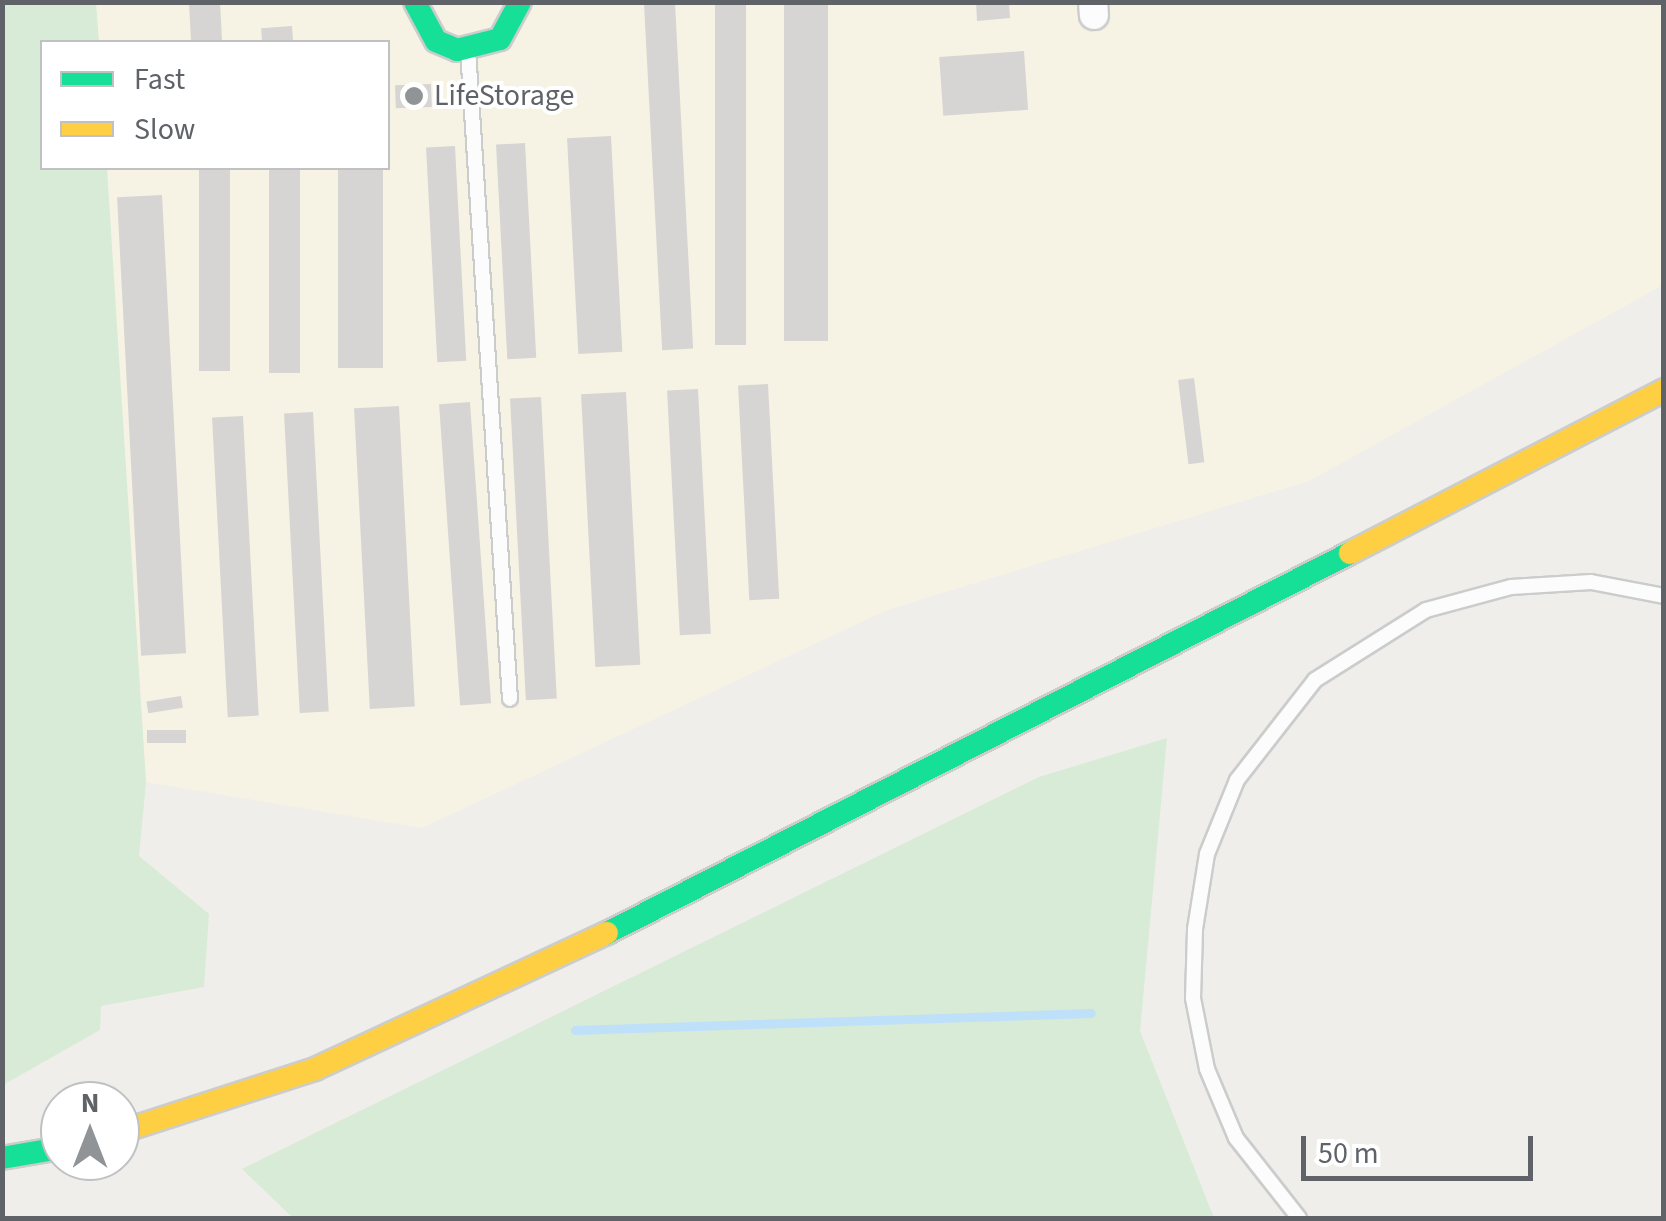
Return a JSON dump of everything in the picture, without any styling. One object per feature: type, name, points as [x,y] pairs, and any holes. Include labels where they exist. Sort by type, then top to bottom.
[{"type":"main road","points":[[415,2],[436,41],[468,49],[500,40],[520,2]]},
{"type":"main road","points":[[140,1126],[315,1069],[436,1018],[935,769],[1664,390]]},
{"type":"main road","points":[[2,1158],[40,1151]]},
{"type":"lane","points":[[468,49],[510,698]]},
{"type":"lane","points":[[1299,1218],[1236,1138],[1207,1069],[1193,998],[1195,929],[1208,854],[1237,780],[1315,680],[1426,610],[1511,588],[1592,582],[1664,596]]},
{"type":"shaded area","points":[[92,3],[1663,3],[1663,285],[1309,481],[887,610],[422,828],[146,782],[103,170],[390,170],[390,40],[95,40]]},
{"type":"green space","points":[[2,3],[96,3],[99,40],[40,40],[40,170],[107,170],[146,782],[139,856],[209,914],[204,987],[101,1006],[100,1030],[3,1085]]},
{"type":"green space","points":[[1167,738],[1140,1031],[1214,1218],[293,1218],[242,1169],[1039,777]]},
{"type":"building","points":[[220,2],[222,40],[191,40],[189,4]]},
{"type":"building","points":[[715,2],[746,2],[746,345],[715,345]]},
{"type":"building","points":[[784,2],[828,2],[828,341],[784,341]]},
{"type":"building","points":[[976,2],[1009,2],[1010,18],[977,21]]},
{"type":"building","points":[[675,3],[693,349],[662,350],[644,5]]},
{"type":"building","points":[[292,26],[293,40],[262,40],[261,28]]},
{"type":"building","points":[[1024,51],[1028,110],[943,116],[939,57]]},
{"type":"building","name":"LifeStorage","points":[[431,84],[432,107],[396,108],[395,85]]},
{"type":"building","points":[[611,136],[622,352],[578,354],[567,138]]},
{"type":"building","points":[[525,143],[536,358],[507,359],[496,145]]},
{"type":"building","points":[[455,146],[466,361],[437,362],[426,148]]},
{"type":"building","points":[[199,170],[230,170],[230,371],[199,371]]},
{"type":"building","points":[[269,170],[300,170],[300,373],[269,373]]},
{"type":"building","points":[[338,170],[383,170],[383,368],[338,368]]},
{"type":"building","points":[[162,195],[186,653],[141,656],[117,197]]},
{"type":"building","points":[[1194,378],[1204,462],[1188,464],[1178,380]]},
{"type":"building","points":[[768,384],[779,599],[749,600],[738,386]]},
{"type":"building","points":[[698,389],[711,634],[680,635],[667,391]]},
{"type":"building","points":[[626,392],[640,665],[595,667],[581,394]]},
{"type":"building","points":[[541,397],[557,699],[526,700],[510,399]]},
{"type":"building","points":[[470,402],[491,703],[460,705],[439,404]]},
{"type":"building","points":[[399,406],[415,707],[370,709],[354,408]]},
{"type":"building","points":[[313,412],[329,712],[300,713],[284,414]]},
{"type":"building","points":[[243,416],[259,716],[228,717],[212,418]]},
{"type":"building","points":[[181,696],[183,708],[148,713],[146,701]]},
{"type":"building","points":[[147,730],[186,730],[186,743],[147,743]]},
{"type":"waterway","points":[[575,1030],[1091,1013]]},
{"type":"traffic: fast","points":[[415,2],[436,41],[457,50],[500,39],[520,2]]},
{"type":"traffic: fast","points":[[607,933],[1350,553]]},
{"type":"traffic: fast","points":[[2,1158],[40,1151]]},
{"type":"traffic: slow","points":[[1350,553],[1664,390]]},
{"type":"traffic: slow","points":[[140,1126],[315,1069],[607,933]]},
{"type":"place","name":"LifeStorage","points":[[414,96]]}]
